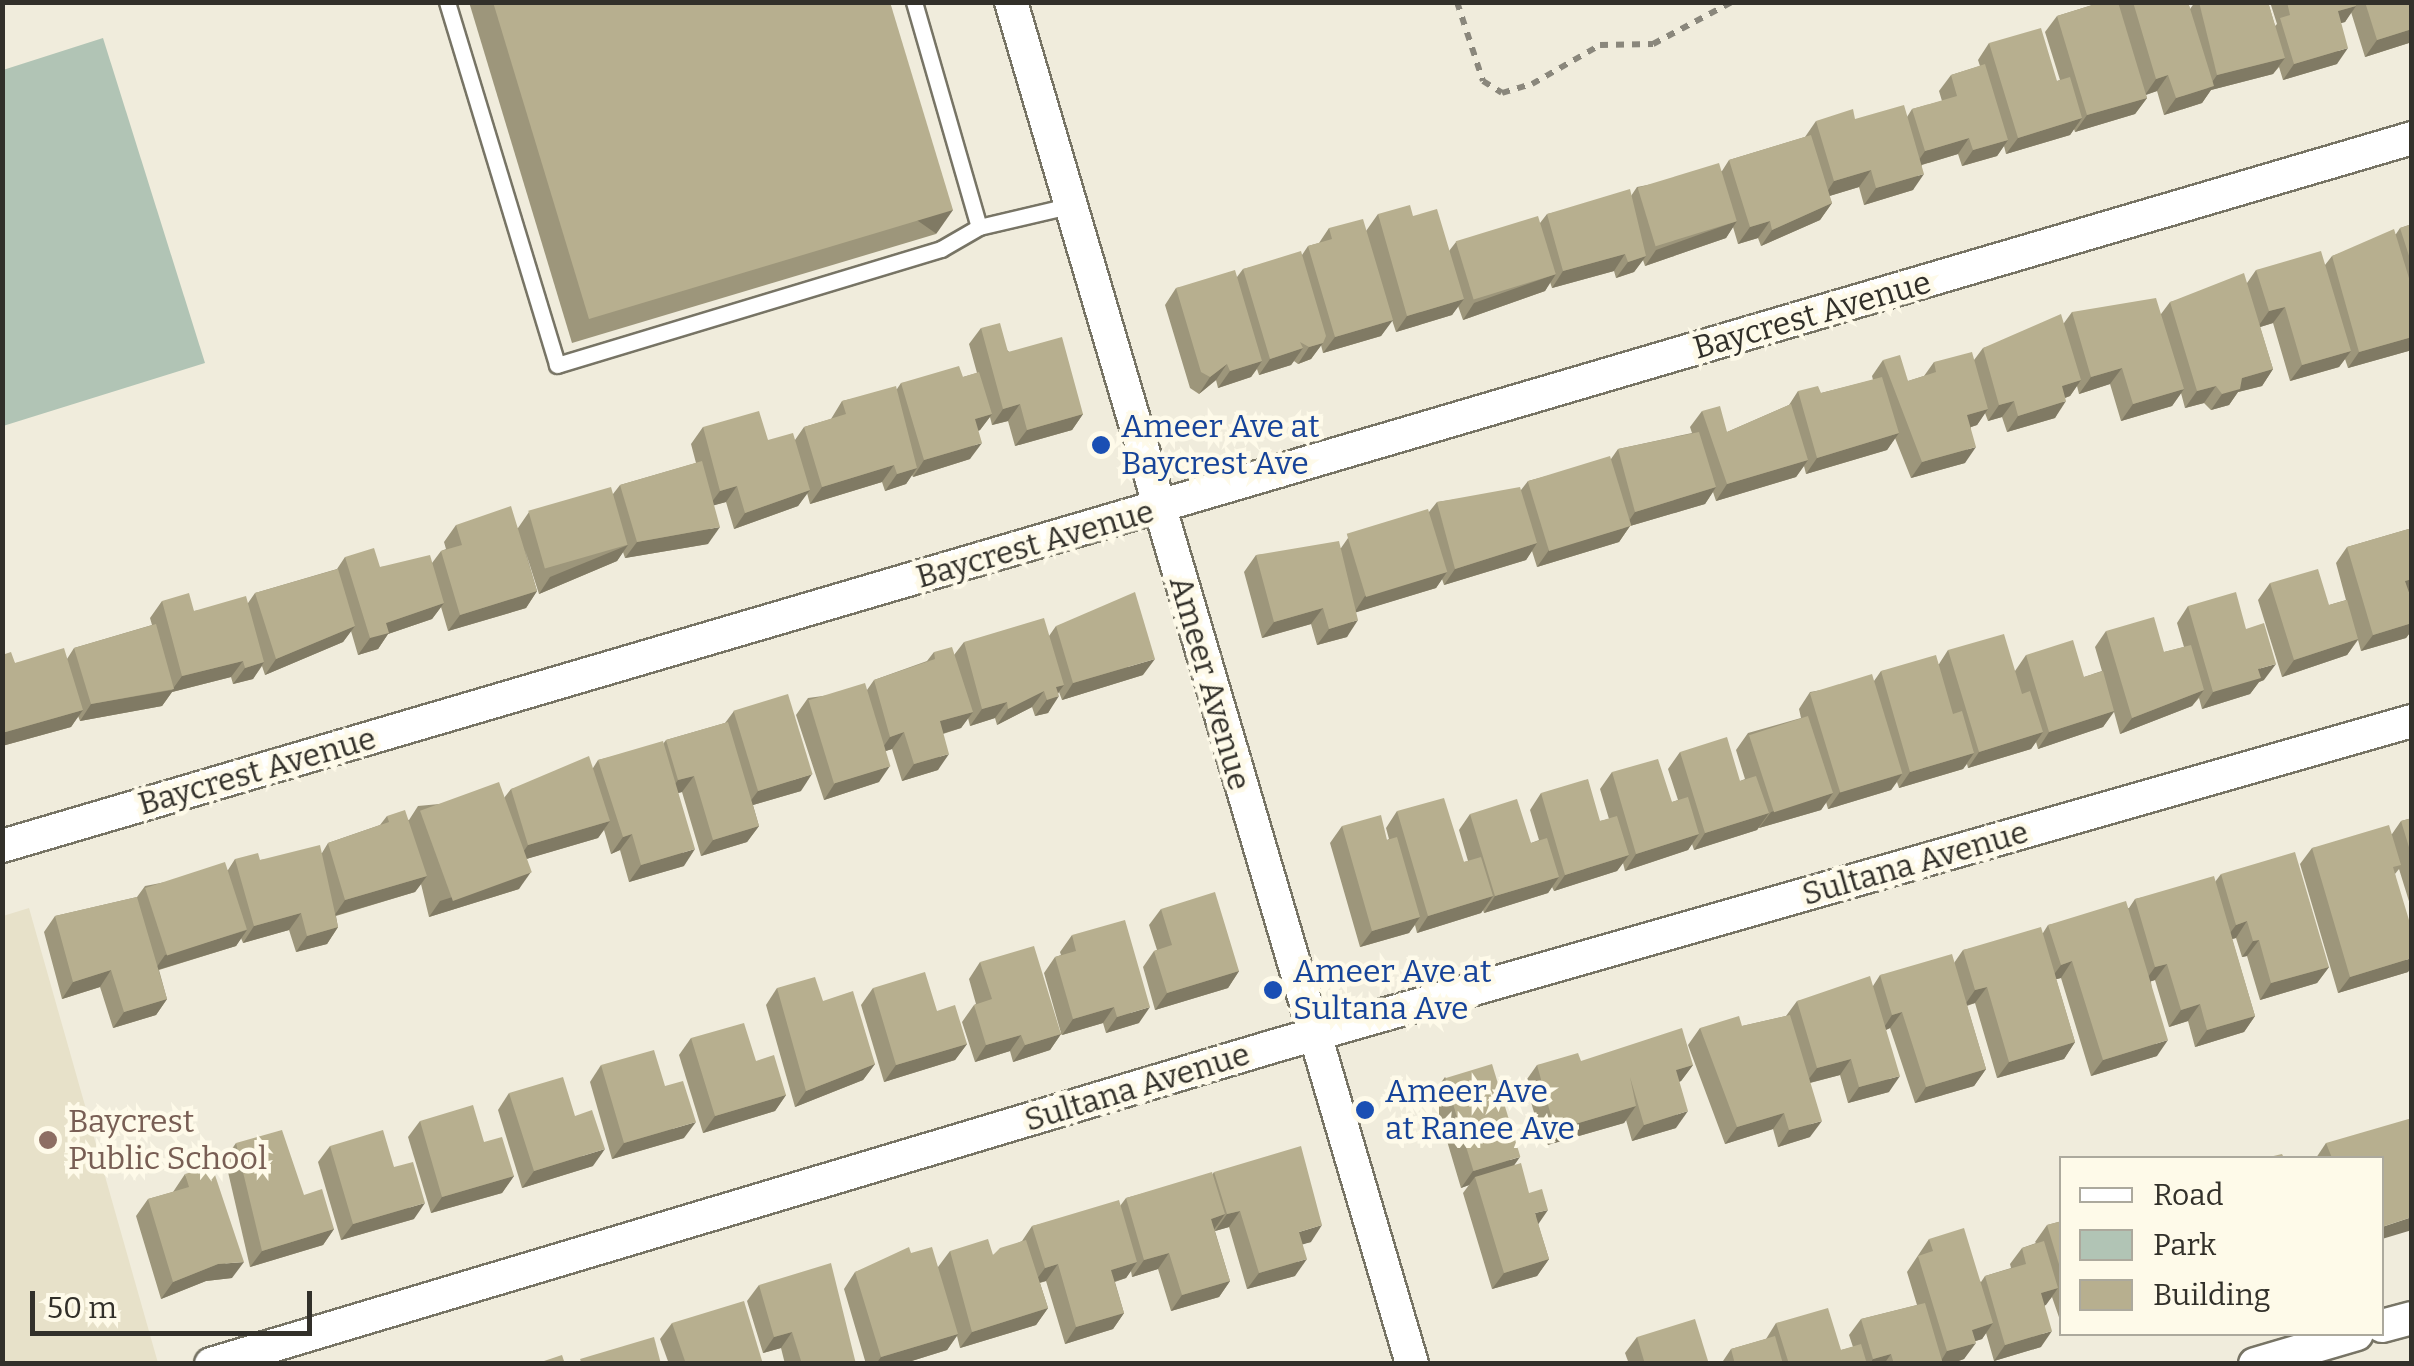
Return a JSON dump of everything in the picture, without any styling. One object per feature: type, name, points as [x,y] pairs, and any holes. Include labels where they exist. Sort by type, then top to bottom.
[{"type":"street","name":"Ameer Avenue","points":[[1011,2],[1412,1364]]},
{"type":"street","name":"Baycrest Avenue","points":[[2,846],[2412,138]]},
{"type":"street","name":"Sultana Avenue","points":[[212,1364],[1314,1035],[2412,721]]},
{"type":"street","points":[[2384,1325],[2412,1318]]},
{"type":"street","points":[[2255,1364],[2350,1336]]},
{"type":"lane","points":[[447,2],[557,365],[941,249],[979,226],[1073,205]]},
{"type":"lane","points":[[914,2],[979,226]]},
{"type":"path","points":[[1457,2],[1482,81],[1502,93],[1532,84],[1600,45],[1653,44],[1732,2]]},
{"type":"shaded area","name":"Baycrest Public School","points":[[29,908],[158,1363],[3,1363],[3,916]]},
{"type":"green space","points":[[103,38],[205,363],[3,426],[3,70]]},
{"type":"building","points":[[493,2],[890,2],[953,210],[589,319]]},
{"type":"building","points":[[2102,2],[2118,2],[2147,98],[2087,115],[2057,16]]},
{"type":"building","points":[[2133,2],[2188,2],[2214,86],[2176,98],[2168,75],[2156,79]]},
{"type":"building","points":[[2199,2],[2268,2],[2285,58],[2217,75]]},
{"type":"building","points":[[2287,2],[2355,2],[2356,6],[2338,11],[2348,48],[2294,64],[2280,18],[2290,15]]},
{"type":"building","points":[[2365,2],[2412,2],[2412,29],[2377,40]]},
{"type":"building","points":[[2041,28],[2057,81],[2070,77],[2082,118],[2018,138],[1989,43]]},
{"type":"building","points":[[1985,64],[2008,140],[1973,150],[1969,138],[1925,151],[1912,109],[1957,96],[1951,75]]},
{"type":"building","points":[[1904,105],[1924,174],[1876,188],[1871,170],[1834,181],[1816,121],[1853,109],[1855,119]]},
{"type":"building","points":[[1811,135],[1832,203],[1772,230],[1770,221],[1750,227],[1729,160]]},
{"type":"building","points":[[1719,163],[1737,221],[1656,246],[1638,188]]},
{"type":"building","points":[[1630,189],[1646,256],[1628,262],[1625,254],[1563,271],[1547,214]]},
{"type":"building","points":[[1410,205],[1413,216],[1437,209],[1464,299],[1407,316],[1378,214]]},
{"type":"building","points":[[1538,216],[1556,274],[1474,299],[1456,241]]},
{"type":"building","points":[[1363,219],[1393,320],[1335,337],[1308,246],[1332,239],[1329,228]]},
{"type":"building","points":[[2412,224],[2412,265],[2400,228]]},
{"type":"building","points":[[2394,229],[2412,288],[2412,337],[2359,352],[2332,256]]},
{"type":"building","points":[[1301,251],[1326,336],[1323,343],[1309,347],[1300,342],[1303,348],[1270,359],[1243,269]]},
{"type":"building","points":[[2321,251],[2351,351],[2302,365],[2285,307],[2269,311],[2256,270]]},
{"type":"building","points":[[1235,270],[1262,361],[1230,371],[1227,364],[1210,377],[1201,372],[1176,288]]},
{"type":"building","points":[[2244,273],[2273,369],[2242,378],[2240,389],[2222,394],[2216,386],[2197,391],[2170,302]]},
{"type":"building","points":[[2156,298],[2184,389],[2133,404],[2122,368],[2091,377],[2072,312]]},
{"type":"building","points":[[2061,314],[2081,380],[2062,386],[2066,401],[2018,416],[2014,401],[1999,405],[1983,348]]},
{"type":"building","points":[[1000,323],[1008,352],[1062,337],[1083,414],[1027,430],[1020,404],[1003,409],[981,328]]},
{"type":"building","points":[[1972,352],[1988,409],[1967,415],[1976,447],[1922,462],[1883,360],[1900,355],[1908,381],[1936,372],[1934,362]]},
{"type":"building","points":[[959,366],[963,377],[979,372],[992,414],[975,419],[982,443],[924,460],[901,383]]},
{"type":"building","points":[[1882,377],[1899,433],[1817,458],[1798,391],[1818,386],[1821,393]]},
{"type":"building","points":[[896,386],[917,468],[897,474],[894,465],[822,487],[804,427],[846,414],[842,401]]},
{"type":"building","points":[[1791,404],[1808,460],[1727,484],[1702,411],[1720,406],[1727,432]]},
{"type":"building","points":[[759,411],[768,440],[793,433],[810,490],[745,513],[737,486],[720,491],[703,427]]},
{"type":"building","points":[[1699,432],[1716,487],[1635,512],[1618,449]]},
{"type":"building","points":[[1610,456],[1631,526],[1549,551],[1528,481]]},
{"type":"building","points":[[702,461],[720,527],[637,542],[620,485]]},
{"type":"building","points":[[611,487],[628,545],[545,568],[528,511]]},
{"type":"building","points":[[1520,487],[1537,543],[1455,569],[1437,502]]},
{"type":"building","points":[[511,506],[537,591],[460,615],[441,551],[462,545],[456,525]]},
{"type":"building","points":[[1428,509],[1447,572],[1366,597],[1347,534]]},
{"type":"building","points":[[2412,528],[2412,579],[2405,581],[2412,601],[2412,623],[2373,635],[2347,547]]},
{"type":"building","points":[[1339,541],[1358,620],[1329,629],[1323,608],[1274,622],[1256,555]]},
{"type":"building","points":[[374,548],[380,567],[430,555],[444,603],[386,623],[389,633],[370,638],[345,557]]},
{"type":"building","points":[[338,569],[355,626],[276,659],[255,593]]},
{"type":"building","points":[[2318,569],[2329,605],[2347,600],[2358,639],[2294,660],[2270,583]]},
{"type":"building","points":[[1135,592],[1155,659],[1073,683],[1056,626]]},
{"type":"building","points":[[2236,592],[2246,629],[2264,623],[2276,664],[2258,669],[2261,678],[2213,692],[2188,606]]},
{"type":"building","points":[[189,593],[194,611],[246,596],[264,662],[245,668],[243,661],[182,676],[162,601]]},
{"type":"building","points":[[2154,617],[2164,652],[2191,645],[2204,690],[2132,718],[2106,631]]},
{"type":"building","points":[[1044,618],[1064,685],[1056,687],[1059,696],[1047,700],[1044,691],[1008,709],[1007,702],[982,709],[964,642]]},
{"type":"building","points":[[156,624],[174,689],[91,704],[74,648]]},
{"type":"building","points":[[2004,634],[2022,694],[2030,691],[2043,732],[1979,752],[1948,650]]},
{"type":"building","points":[[2073,640],[2084,677],[2103,671],[2114,711],[2049,732],[2026,655]]},
{"type":"building","points":[[952,647],[973,712],[940,721],[949,754],[914,764],[904,732],[890,737],[874,680],[935,659],[934,652]]},
{"type":"building","points":[[64,648],[83,710],[2,733],[2,655],[11,652],[15,663]]},
{"type":"building","points":[[1936,655],[1953,714],[1962,711],[1974,753],[1910,772],[1881,671]]},
{"type":"building","points":[[1872,674],[1902,773],[1840,792],[1810,693]]},
{"type":"building","points":[[865,683],[890,766],[834,783],[809,700]]},
{"type":"building","points":[[788,694],[813,774],[758,791],[733,711]]},
{"type":"building","points":[[1808,716],[1833,793],[1774,812],[1749,735]]},
{"type":"building","points":[[728,722],[759,826],[713,840],[694,776],[678,780],[666,740]]},
{"type":"building","points":[[1727,737],[1740,781],[1756,776],[1769,813],[1705,833],[1680,752]]},
{"type":"building","points":[[663,741],[695,849],[641,865],[632,834],[623,837],[598,760]]},
{"type":"building","points":[[589,756],[610,821],[528,845],[511,789]]},
{"type":"building","points":[[1658,759],[1672,802],[1688,797],[1699,834],[1636,854],[1612,772]]},
{"type":"building","points":[[1588,779],[1600,821],[1617,816],[1629,855],[1565,875],[1541,793]]},
{"type":"building","points":[[499,782],[532,872],[453,901],[420,811]]},
{"type":"building","points":[[1444,798],[1464,862],[1481,857],[1493,896],[1428,916],[1397,811]]},
{"type":"building","points":[[1517,799],[1531,843],[1547,838],[1559,877],[1495,896],[1470,814]]},
{"type":"building","points":[[405,810],[427,876],[345,900],[328,843],[389,822],[387,816]]},
{"type":"building","points":[[1381,815],[1387,840],[1397,837],[1420,917],[1372,931],[1342,826]]},
{"type":"building","points":[[2412,818],[2412,857],[2401,821]]},
{"type":"building","points":[[2389,825],[2401,865],[2393,867],[2412,930],[2412,958],[2350,977],[2312,848]]},
{"type":"building","points":[[320,845],[338,927],[307,936],[301,913],[254,926],[235,859],[258,853],[260,860]]},
{"type":"building","points":[[2295,852],[2329,967],[2271,983],[2259,940],[2253,941],[2247,921],[2236,925],[2221,874]]},
{"type":"building","points":[[225,862],[247,930],[167,955],[145,888]]},
{"type":"building","points":[[2214,876],[2255,1016],[2207,1030],[2200,1004],[2181,1010],[2167,964],[2155,967],[2135,899]]},
{"type":"building","points":[[1215,892],[1239,971],[1167,993],[1154,951],[1172,945],[1161,909]]},
{"type":"building","points":[[137,897],[167,999],[124,1012],[111,970],[73,982],[55,916]]},
{"type":"building","points":[[2126,901],[2168,1040],[2103,1060],[2072,961],[2061,965],[2048,925]]},
{"type":"building","points":[[1125,920],[1150,1007],[1117,1017],[1114,1007],[1073,1019],[1055,957],[1076,951],[1072,935]]},
{"type":"building","points":[[2041,927],[2075,1042],[2009,1062],[1987,987],[1975,990],[1963,950]]},
{"type":"building","points":[[1034,946],[1061,1034],[1025,1045],[1021,1035],[986,1045],[974,1005],[992,999],[980,962]]},
{"type":"building","points":[[1952,954],[1986,1069],[1926,1087],[1902,1012],[1892,1015],[1880,975]]},
{"type":"building","points":[[925,972],[937,1011],[955,1005],[967,1044],[896,1065],[873,988]]},
{"type":"building","points":[[1870,976],[1900,1076],[1859,1087],[1851,1059],[1817,1068],[1797,1001]]},
{"type":"building","points":[[815,977],[823,1001],[853,991],[875,1064],[806,1091],[777,988]]},
{"type":"building","points":[[1790,1015],[1822,1121],[1789,1130],[1784,1113],[1737,1127],[1700,1028],[1739,1016],[1742,1026]]},
{"type":"building","points":[[744,1023],[756,1061],[774,1055],[786,1095],[715,1116],[691,1038]]},
{"type":"building","points":[[1682,1028],[1693,1065],[1676,1070],[1688,1111],[1644,1125],[1630,1077],[1636,1106],[1555,1130],[1537,1065],[1578,1053],[1581,1061]]},
{"type":"building","points":[[654,1050],[665,1086],[683,1081],[696,1122],[624,1143],[601,1065]]},
{"type":"building","points":[[1492,1064],[1520,1157],[1474,1171],[1445,1078]]},
{"type":"building","points":[[563,1077],[575,1116],[592,1110],[605,1149],[534,1171],[509,1093]]},
{"type":"building","points":[[473,1105],[484,1142],[502,1137],[514,1176],[442,1197],[420,1121]]},
{"type":"building","points":[[2412,1118],[2412,1217],[2384,1226],[2384,1156],[2331,1156],[2326,1143]]},
{"type":"building","points":[[282,1130],[304,1195],[322,1189],[334,1229],[262,1251],[236,1143]]},
{"type":"building","points":[[383,1130],[394,1167],[413,1162],[425,1203],[353,1224],[330,1146]]},
{"type":"building","points":[[1301,1146],[1322,1225],[1299,1232],[1307,1259],[1259,1273],[1240,1211],[1227,1214],[1214,1172]]},
{"type":"building","points":[[1521,1163],[1529,1193],[1542,1189],[1548,1210],[1535,1213],[1549,1259],[1504,1273],[1475,1177]]},
{"type":"building","points":[[212,1166],[244,1262],[218,1264],[173,1282],[148,1199],[189,1187],[185,1174]]},
{"type":"building","points":[[1212,1172],[1225,1214],[1211,1219],[1230,1281],[1182,1295],[1169,1253],[1144,1260],[1126,1198]]},
{"type":"building","points":[[1119,1200],[1137,1262],[1111,1270],[1124,1313],[1076,1327],[1058,1264],[1045,1268],[1032,1226]]},
{"type":"building","points":[[2059,1222],[2059,1264],[2047,1225]]},
{"type":"building","points":[[1964,1228],[1993,1323],[1972,1330],[1976,1343],[1947,1351],[1918,1256],[1933,1251],[1929,1239]]},
{"type":"building","points":[[988,1239],[993,1255],[1000,1248],[1026,1240],[1048,1308],[972,1332],[950,1251]]},
{"type":"building","points":[[2044,1241],[2058,1288],[2041,1293],[2052,1331],[2005,1345],[1985,1276],[2026,1264],[2022,1248]]},
{"type":"building","points":[[909,1247],[911,1253],[932,1247],[958,1334],[881,1357],[855,1272]]},
{"type":"building","points":[[831,1263],[856,1364],[802,1364],[792,1332],[774,1337],[759,1285]]},
{"type":"building","points":[[744,1301],[763,1364],[686,1364],[672,1323]]},
{"type":"building","points":[[1925,1303],[1943,1364],[1894,1364],[1891,1354],[1873,1359],[1861,1319]]},
{"type":"building","points":[[1828,1308],[1841,1350],[1861,1344],[1867,1364],[1789,1364],[1776,1323]]},
{"type":"building","points":[[1695,1319],[1709,1364],[1645,1364],[1637,1337]]},
{"type":"building","points":[[1775,1336],[1783,1364],[1735,1364],[1731,1349]]},
{"type":"building","points":[[654,1337],[661,1364],[582,1364],[580,1359]]},
{"type":"building","points":[[562,1355],[565,1364],[535,1364]]},
{"type":"place","name":"Ameer Ave at Baycrest Ave","points":[[1101,445]]},
{"type":"place","name":"Ameer Ave at Sultana Ave","points":[[1273,990]]},
{"type":"place","name":"Ameer Ave at Ranee Ave","points":[[1365,1110]]},
{"type":"place","name":"Baycrest Public School","points":[[48,1140]]}]
